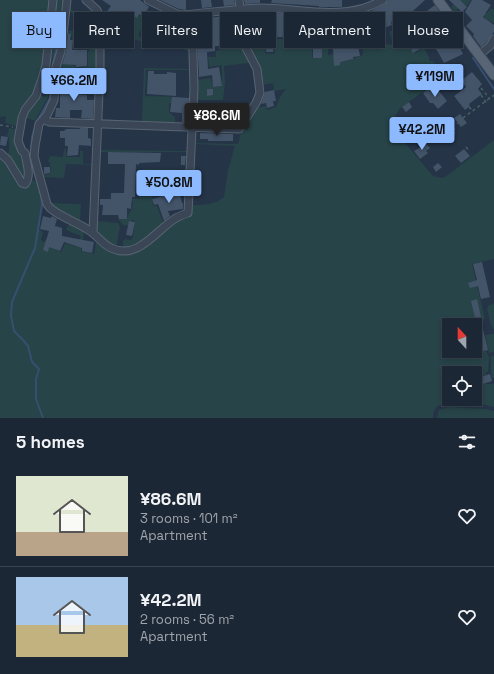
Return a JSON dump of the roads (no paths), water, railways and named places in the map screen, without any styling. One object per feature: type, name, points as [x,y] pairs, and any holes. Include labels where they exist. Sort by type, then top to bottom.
[{"type":"main road","points":[[438,0],[494,76]]},
{"type":"street","points":[[30,152],[22,151],[18,141],[23,114],[36,96],[46,65],[53,0]]},
{"type":"street","points":[[0,153],[8,160],[22,183],[25,184],[28,181],[29,176],[30,152],[39,124],[51,108],[54,100],[56,67],[61,51],[67,0]]},
{"type":"street","points":[[86,0],[97,10],[100,17],[100,69],[93,232]]},
{"type":"street","points":[[148,0],[173,12]]},
{"type":"street","points":[[44,119],[49,122],[239,129],[260,93],[257,69],[246,48],[239,0]]},
{"type":"street","points":[[212,12],[262,8],[343,12],[365,8],[384,0]]},
{"type":"street","points":[[479,55],[490,46],[494,39]]},
{"type":"street","points":[[30,152],[47,204],[50,208],[93,232],[95,236],[109,247],[120,251],[131,250],[148,242],[176,218],[188,213],[194,80],[193,48]]},
{"type":"waterway","points":[[63,0],[63,5]]},
{"type":"waterway","points":[[31,150],[32,137],[36,123],[50,98],[53,63],[56,48]]},
{"type":"waterway","points":[[473,58],[494,89]]},
{"type":"waterway","points":[[33,168],[41,195],[42,205],[35,248],[12,302],[11,316],[14,331],[28,346],[32,362],[39,369],[36,379],[36,399],[43,418]]}]
